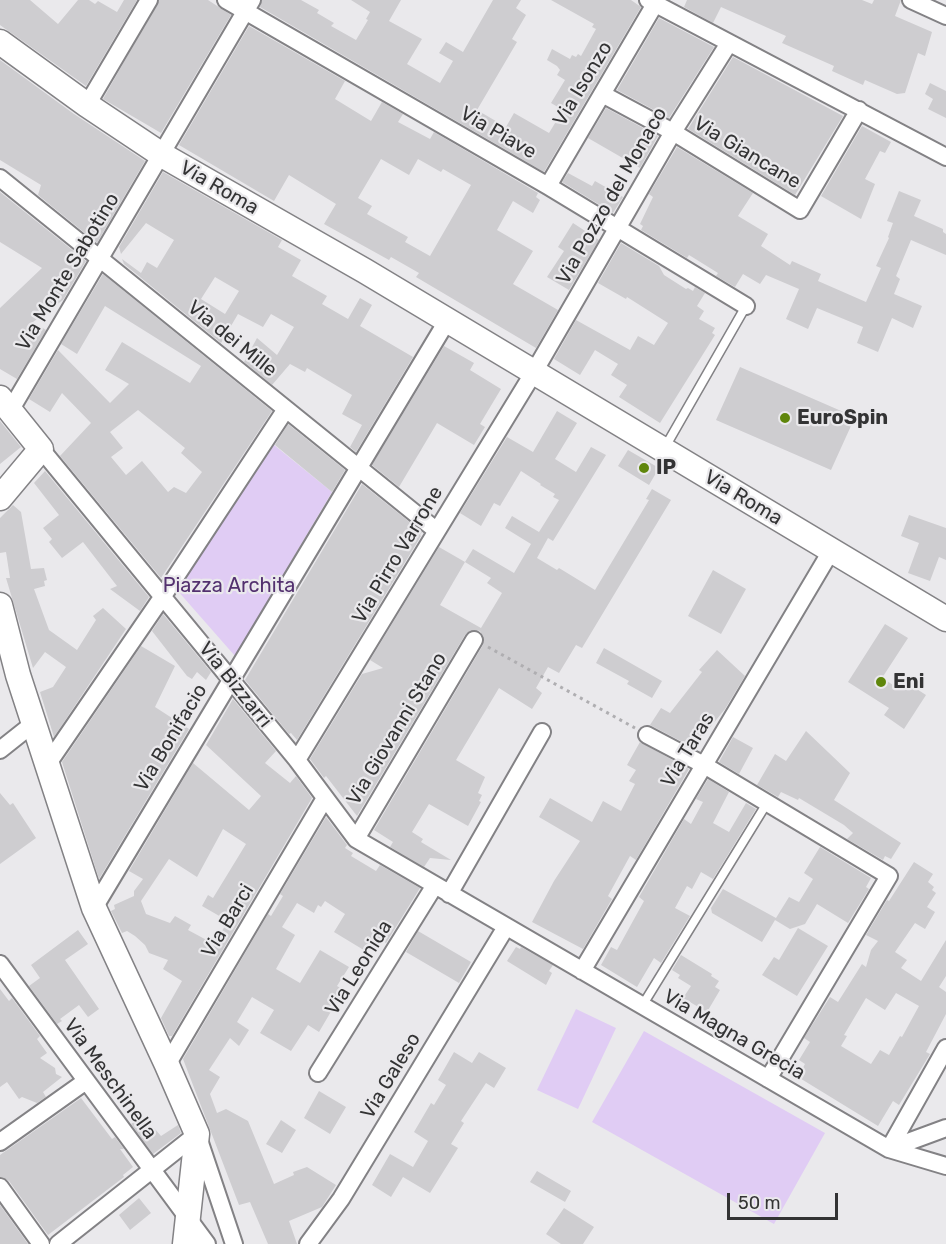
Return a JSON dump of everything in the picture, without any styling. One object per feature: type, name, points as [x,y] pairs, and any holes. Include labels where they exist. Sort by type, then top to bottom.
[{"type":"street","points":[[87,105],[149,0]]},
{"type":"street","name":"Via Piave","points":[[226,0],[249,6],[746,306]]},
{"type":"street","points":[[911,0],[946,16]]},
{"type":"street","points":[[662,4],[729,43],[946,157]]},
{"type":"street","name":"Via Isonzo","points":[[548,186],[602,94],[662,4]]},
{"type":"street","name":"Via Monte Sabotino","points":[[5,405],[100,259],[249,6]]},
{"type":"street","name":"Via Roma","points":[[0,42],[87,105],[162,155],[365,271],[946,619]]},
{"type":"street","name":"Via Pozzo del Monaco","points":[[534,372],[673,132],[729,43]]},
{"type":"street","name":"Via Giancane","points":[[602,94],[673,132],[800,210],[859,110]]},
{"type":"street","name":"Via dei Mille","points":[[0,178],[437,531]]},
{"type":"street","points":[[358,468],[447,321]]},
{"type":"street","name":"Via Pirro Varrone","points":[[297,760],[534,372]]},
{"type":"street","name":"Via Bizzarri","points":[[5,405],[297,760],[356,839],[506,927]]},
{"type":"street","points":[[47,765],[163,596],[286,409]]},
{"type":"street","points":[[0,498],[41,449]]},
{"type":"street","name":"Via Bonifacio","points":[[94,908],[358,468]]},
{"type":"street","name":"Via Taras","points":[[582,971],[831,551]]},
{"type":"street","points":[[0,606],[9,670],[34,723],[94,908],[197,1134],[234,1244]]},
{"type":"street","name":"Via Giovanni Stano","points":[[356,839],[474,640]]},
{"type":"street","points":[[0,750],[34,723]]},
{"type":"street","name":"Via Leonida","points":[[318,1073],[442,890],[542,732]]},
{"type":"street","points":[[647,735],[704,765],[889,876],[768,1079]]},
{"type":"street","name":"Via Barci","points":[[167,1065],[325,798]]},
{"type":"street","name":"Via Magna Grecia","points":[[506,927],[890,1149],[946,1166]]},
{"type":"street","name":"Via Galeso","points":[[308,1244],[341,1199],[506,927]]},
{"type":"street","name":"Via Meschinella","points":[[2,972],[207,1244]]},
{"type":"street","points":[[890,1149],[946,1048]]},
{"type":"street","points":[[0,1142],[86,1081]]},
{"type":"street","points":[[890,1149],[946,1128]]},
{"type":"street","points":[[58,1244],[197,1134]]},
{"type":"street","points":[[185,1244],[197,1134]]},
{"type":"street","points":[[0,1187],[41,1244]]},
{"type":"lane","points":[[663,450],[746,306]]},
{"type":"lane","points":[[642,1006],[767,803]]},
{"type":"path","points":[[474,640],[647,735]]},
{"type":"green space","name":"Piazza Archita","points":[[274,445],[332,492],[235,656],[177,590]]},
{"type":"green space","points":[[576,1009],[616,1028],[578,1109],[537,1090]]},
{"type":"green space","points":[[644,1031],[825,1133],[774,1224],[592,1122]]},
{"type":"building","points":[[0,0],[30,0],[58,24],[78,0],[89,0],[95,4],[98,1],[117,12],[124,0],[137,0],[86,86],[0,25]]},
{"type":"building","points":[[159,0],[208,0],[231,15],[161,133],[103,99]]},
{"type":"building","points":[[262,0],[301,0],[319,10],[317,13],[334,23],[331,26],[356,40],[370,12],[351,0],[401,0],[389,21],[422,39],[407,64],[440,83],[453,61],[439,53],[446,42],[463,52],[493,0],[521,0],[516,8],[526,15],[512,39],[517,42],[477,110],[506,127],[514,113],[549,133],[563,110],[551,103],[565,80],[557,75],[560,70],[557,66],[547,60],[552,49],[570,59],[572,55],[581,56],[596,29],[592,27],[594,24],[551,0],[631,0],[641,7],[544,172],[260,7]]},
{"type":"building","points":[[687,0],[862,0],[872,4],[874,0],[901,0],[895,16],[932,32],[925,56],[918,53],[905,93],[897,94],[865,80],[863,85],[832,71],[834,66],[782,43],[786,36],[721,7],[713,23],[684,7]]},
{"type":"building","points":[[659,18],[714,47],[669,118],[617,90]]},
{"type":"building","points":[[249,26],[345,81],[335,99],[371,121],[382,102],[403,114],[398,122],[430,139],[434,132],[538,193],[536,197],[540,200],[533,213],[513,201],[497,230],[533,251],[513,284],[558,310],[536,348],[416,277],[419,273],[391,257],[389,260],[324,224],[336,204],[289,175],[274,201],[179,145]],"holes":[[[381,159],[409,175],[418,159],[441,172],[443,169],[471,185],[430,256],[405,242],[408,237],[367,214],[372,206],[358,198]]]},
{"type":"building","points":[[733,57],[843,116],[795,195],[688,129]]},
{"type":"building","points":[[0,60],[74,114],[145,161],[97,243],[38,195],[41,185],[0,160]]},
{"type":"building","points":[[930,83],[946,91],[946,118],[928,109],[933,99],[925,94]]},
{"type":"building","points":[[606,108],[658,136],[640,168],[588,138]]},
{"type":"building","points":[[862,126],[891,142],[885,153],[880,151],[865,179],[875,184],[861,219],[821,196]]},
{"type":"building","points":[[677,147],[753,193],[738,216],[768,234],[761,246],[790,265],[792,261],[821,274],[818,281],[866,302],[881,268],[876,266],[889,238],[893,223],[887,221],[899,191],[921,200],[914,216],[943,229],[946,234],[946,255],[911,240],[896,276],[900,279],[894,294],[922,306],[913,328],[892,318],[878,352],[857,343],[863,327],[817,308],[808,329],[786,319],[799,289],[766,275],[760,284],[743,274],[735,287],[716,276],[718,273],[689,255],[687,258],[641,230],[643,226],[640,224],[653,197],[649,194]]},
{"type":"building","points":[[163,172],[282,240],[278,247],[301,260],[292,276],[327,296],[322,304],[348,319],[360,298],[372,305],[360,326],[413,357],[356,452],[350,447],[362,425],[342,414],[352,395],[307,368],[305,372],[290,364],[272,385],[244,362],[257,338],[277,355],[294,327],[271,314],[263,327],[238,314],[221,343],[124,264],[122,259],[141,273],[147,262],[157,268],[174,240],[146,223],[121,254],[119,247]],"holes":[[[215,277],[239,291],[225,314],[201,299]]]},
{"type":"building","points":[[568,173],[592,186],[595,181],[623,197],[613,213],[562,182]]},
{"type":"building","points":[[0,192],[86,261],[63,300],[33,322],[46,330],[17,379],[0,369],[0,308],[42,268],[0,242]]},
{"type":"building","points":[[573,223],[599,240],[569,290],[547,277],[564,251],[558,247]]},
{"type":"building","points":[[621,243],[659,266],[664,275],[686,289],[693,291],[695,287],[705,293],[697,306],[704,311],[699,319],[715,328],[712,333],[715,335],[660,423],[619,397],[627,385],[611,375],[618,364],[595,350],[580,375],[554,359],[576,320],[630,350],[638,336],[654,345],[668,323],[627,297],[626,299],[598,283]]},
{"type":"building","points":[[103,274],[272,411],[161,578],[60,456],[91,423],[62,393],[50,412],[29,399],[58,350],[110,403],[129,384],[105,370],[122,342],[190,383],[201,366],[105,306],[77,354],[61,344]],"holes":[[[138,410],[185,448],[181,453],[202,472],[186,493],[174,487],[168,492],[142,461],[126,475],[111,457],[123,448],[110,432]]]},
{"type":"building","points":[[444,346],[474,363],[470,370],[501,389],[480,424],[485,427],[474,445],[437,423],[399,487],[372,465]]},
{"type":"building","name":"EuroSpin","points":[[740,367],[855,417],[831,470],[716,420]]},
{"type":"building","points":[[557,411],[577,423],[555,459],[576,472],[591,447],[606,455],[553,541],[548,538],[537,558],[557,570],[559,568],[595,590],[649,500],[646,499],[652,489],[671,500],[582,648],[576,645],[559,673],[548,667],[536,688],[542,693],[532,709],[499,688],[456,760],[485,777],[478,793],[482,795],[479,801],[481,802],[468,826],[429,804],[412,832],[423,839],[421,842],[451,860],[430,858],[424,867],[390,847],[393,842],[374,830],[483,645],[484,640],[480,631],[474,630],[465,635],[357,816],[310,759],[362,674],[383,668],[370,660],[439,547],[465,562],[473,549],[514,573],[531,544],[505,528],[512,516],[539,532],[559,500],[553,497],[555,494],[521,471],[500,506],[494,503],[481,526],[460,513],[507,437],[533,452]],"holes":[[[465,562],[491,578],[487,583],[502,593],[481,628],[440,605]]]},
{"type":"building","points":[[0,421],[21,447],[0,464]]},
{"type":"building","points":[[288,424],[345,470],[332,492],[275,445]]},
{"type":"building","points":[[628,450],[659,468],[649,485],[618,466]]},
{"type":"building","points":[[45,471],[149,597],[140,611],[110,589],[117,586],[83,542],[62,558],[49,542],[52,539],[43,528],[59,515],[34,483]]},
{"type":"building","points":[[362,484],[422,532],[421,536],[297,740],[291,733],[289,734],[245,680]]},
{"type":"building","points":[[13,505],[21,512],[31,569],[44,568],[47,580],[44,581],[45,586],[34,589],[49,630],[77,650],[96,620],[93,616],[103,608],[126,629],[54,737],[40,692],[53,687],[66,667],[45,652],[33,668],[6,578],[10,578],[6,552],[0,553],[0,518]]},
{"type":"building","points":[[909,515],[946,528],[946,560],[939,557],[930,581],[908,573],[919,543],[901,536]]},
{"type":"building","points":[[713,570],[746,589],[721,634],[688,616]]},
{"type":"building","points":[[163,614],[211,672],[206,680],[197,672],[192,679],[187,676],[152,631]]},
{"type":"building","points":[[885,624],[908,638],[882,678],[901,690],[906,682],[926,695],[904,729],[884,715],[889,708],[848,682]]},
{"type":"building","points":[[141,646],[175,666],[155,707],[189,729],[99,879],[62,762]]},
{"type":"building","points":[[604,648],[662,681],[652,698],[627,684],[629,681],[596,663]]},
{"type":"building","points":[[717,650],[745,676],[725,709],[708,730],[706,728],[694,748],[650,725],[661,708],[670,713],[702,672],[699,670]]},
{"type":"building","points":[[233,699],[276,751],[265,763],[290,783],[296,776],[312,798],[172,1036],[169,1036],[161,1018],[182,981],[163,969],[168,960],[149,953],[145,945],[127,931],[122,933],[111,911],[115,909],[114,905],[134,896],[134,891],[143,879],[129,871],[193,763],[249,810],[261,796],[206,745]],"holes":[[[223,829],[246,844],[213,898],[208,895],[202,906],[228,921],[214,944],[188,930],[191,925],[175,916],[170,923],[146,914],[141,901],[169,859],[197,877]]]},
{"type":"building","points":[[806,731],[850,773],[834,800],[901,843],[891,859],[885,856],[883,860],[847,839],[853,833],[844,825],[799,798],[798,800],[781,792],[778,797],[757,785],[775,754],[786,761]]},
{"type":"building","points":[[733,737],[753,748],[739,774],[719,762]]},
{"type":"building","points":[[640,742],[689,769],[636,860],[630,856],[608,896],[612,899],[583,949],[532,922],[554,881],[580,841],[539,817],[550,798],[592,822],[603,801],[621,811],[635,784],[629,781],[636,770],[627,765]]},
{"type":"building","points":[[708,779],[729,792],[713,823],[729,832],[746,803],[756,809],[713,879],[701,872],[692,889],[687,886],[675,908],[690,916],[661,963],[654,958],[637,987],[601,965],[611,947],[617,950],[644,901],[639,897],[684,819],[691,824],[703,802],[696,799]]},
{"type":"building","points":[[0,793],[10,805],[13,803],[36,838],[0,864]]},
{"type":"building","points":[[326,817],[347,845],[345,848],[353,853],[351,856],[376,871],[380,865],[420,888],[386,943],[376,937],[367,952],[334,932],[345,914],[325,901],[321,907],[318,905],[314,913],[297,903],[282,927],[295,935],[276,969],[300,983],[320,950],[349,967],[337,986],[342,989],[334,1002],[336,1003],[319,1032],[308,1025],[291,1051],[260,1033],[274,1010],[252,997],[237,1022],[249,1030],[239,1046],[230,1038],[209,1070],[220,1077],[210,1094],[217,1113],[226,1109],[248,1121],[274,1184],[294,1175],[293,1172],[307,1167],[336,1185],[322,1207],[289,1221],[297,1244],[268,1244],[250,1202],[239,1205],[183,1059],[268,914],[271,916],[283,896],[280,894]]},
{"type":"building","points":[[820,847],[871,878],[866,887],[869,889],[848,923],[817,904],[805,924],[790,929],[775,920],[762,942],[712,913],[711,908],[723,889],[776,918],[789,897],[799,902],[813,879],[804,873]]},
{"type":"building","points":[[914,862],[933,874],[928,882],[934,887],[932,890],[936,893],[927,907],[935,912],[925,929],[915,923],[895,952],[907,960],[901,968],[921,981],[946,940],[946,976],[939,987],[946,992],[946,1014],[926,1052],[930,1054],[899,1105],[893,1101],[878,1126],[798,1077],[805,1064],[799,1060],[810,1042],[804,1038],[830,997],[838,1002],[862,964],[866,967],[871,950],[878,941],[866,935],[887,900],[889,901]],"holes":[[[896,993],[919,1006],[889,1055],[880,1050],[871,1064],[841,1046],[847,1036],[844,1035],[866,998],[885,1010]]]},
{"type":"building","points":[[798,928],[828,946],[797,996],[762,975],[774,957],[779,960]]},
{"type":"building","points":[[78,930],[88,944],[65,960],[99,1009],[88,1017],[79,1005],[60,1019],[62,1021],[57,1024],[29,986],[40,978],[31,965]]},
{"type":"building","points":[[418,931],[471,962],[459,983],[406,952]]},
{"type":"building","points":[[516,947],[520,949],[521,947],[553,965],[546,985],[507,961]]},
{"type":"building","points":[[681,955],[712,974],[711,976],[719,981],[715,987],[720,990],[707,1012],[683,998],[691,986],[678,978],[680,975],[672,970]]},
{"type":"building","points":[[0,989],[9,1001],[12,998],[40,1036],[37,1039],[47,1053],[40,1058],[55,1068],[56,1074],[62,1077],[43,1092],[46,1097],[37,1103],[22,1097],[19,1099],[7,1082],[0,1087]]},
{"type":"building","points":[[454,1052],[472,1063],[479,1052],[506,1068],[494,1088],[486,1083],[461,1121],[464,1123],[451,1144],[458,1148],[430,1193],[403,1177],[391,1197],[372,1185],[390,1154],[413,1167],[428,1141],[414,1132],[431,1103],[434,1105],[446,1085],[438,1080]]},
{"type":"building","points":[[319,1091],[346,1107],[330,1134],[304,1118]]},
{"type":"building","points":[[81,1098],[112,1139],[115,1137],[124,1149],[120,1149],[133,1167],[123,1175],[124,1177],[48,1235],[9,1181],[0,1177],[0,1155]]},
{"type":"building","points":[[281,1120],[296,1130],[282,1153],[266,1144]]},
{"type":"building","points":[[134,1122],[142,1133],[154,1128],[161,1136],[178,1125],[181,1133],[153,1154],[131,1124]]},
{"type":"building","points":[[537,1171],[571,1191],[565,1202],[530,1182]]},
{"type":"building","points":[[139,1198],[151,1213],[130,1230],[119,1215]]},
{"type":"building","points":[[0,1205],[28,1244],[0,1244]]},
{"type":"building","points":[[564,1208],[594,1227],[583,1244],[561,1244],[546,1234]]},
{"type":"place","name":"EuroSpin","points":[[785,418]]},
{"type":"place","name":"IP","points":[[644,468]]},
{"type":"place","name":"Eni","points":[[881,682]]}]
